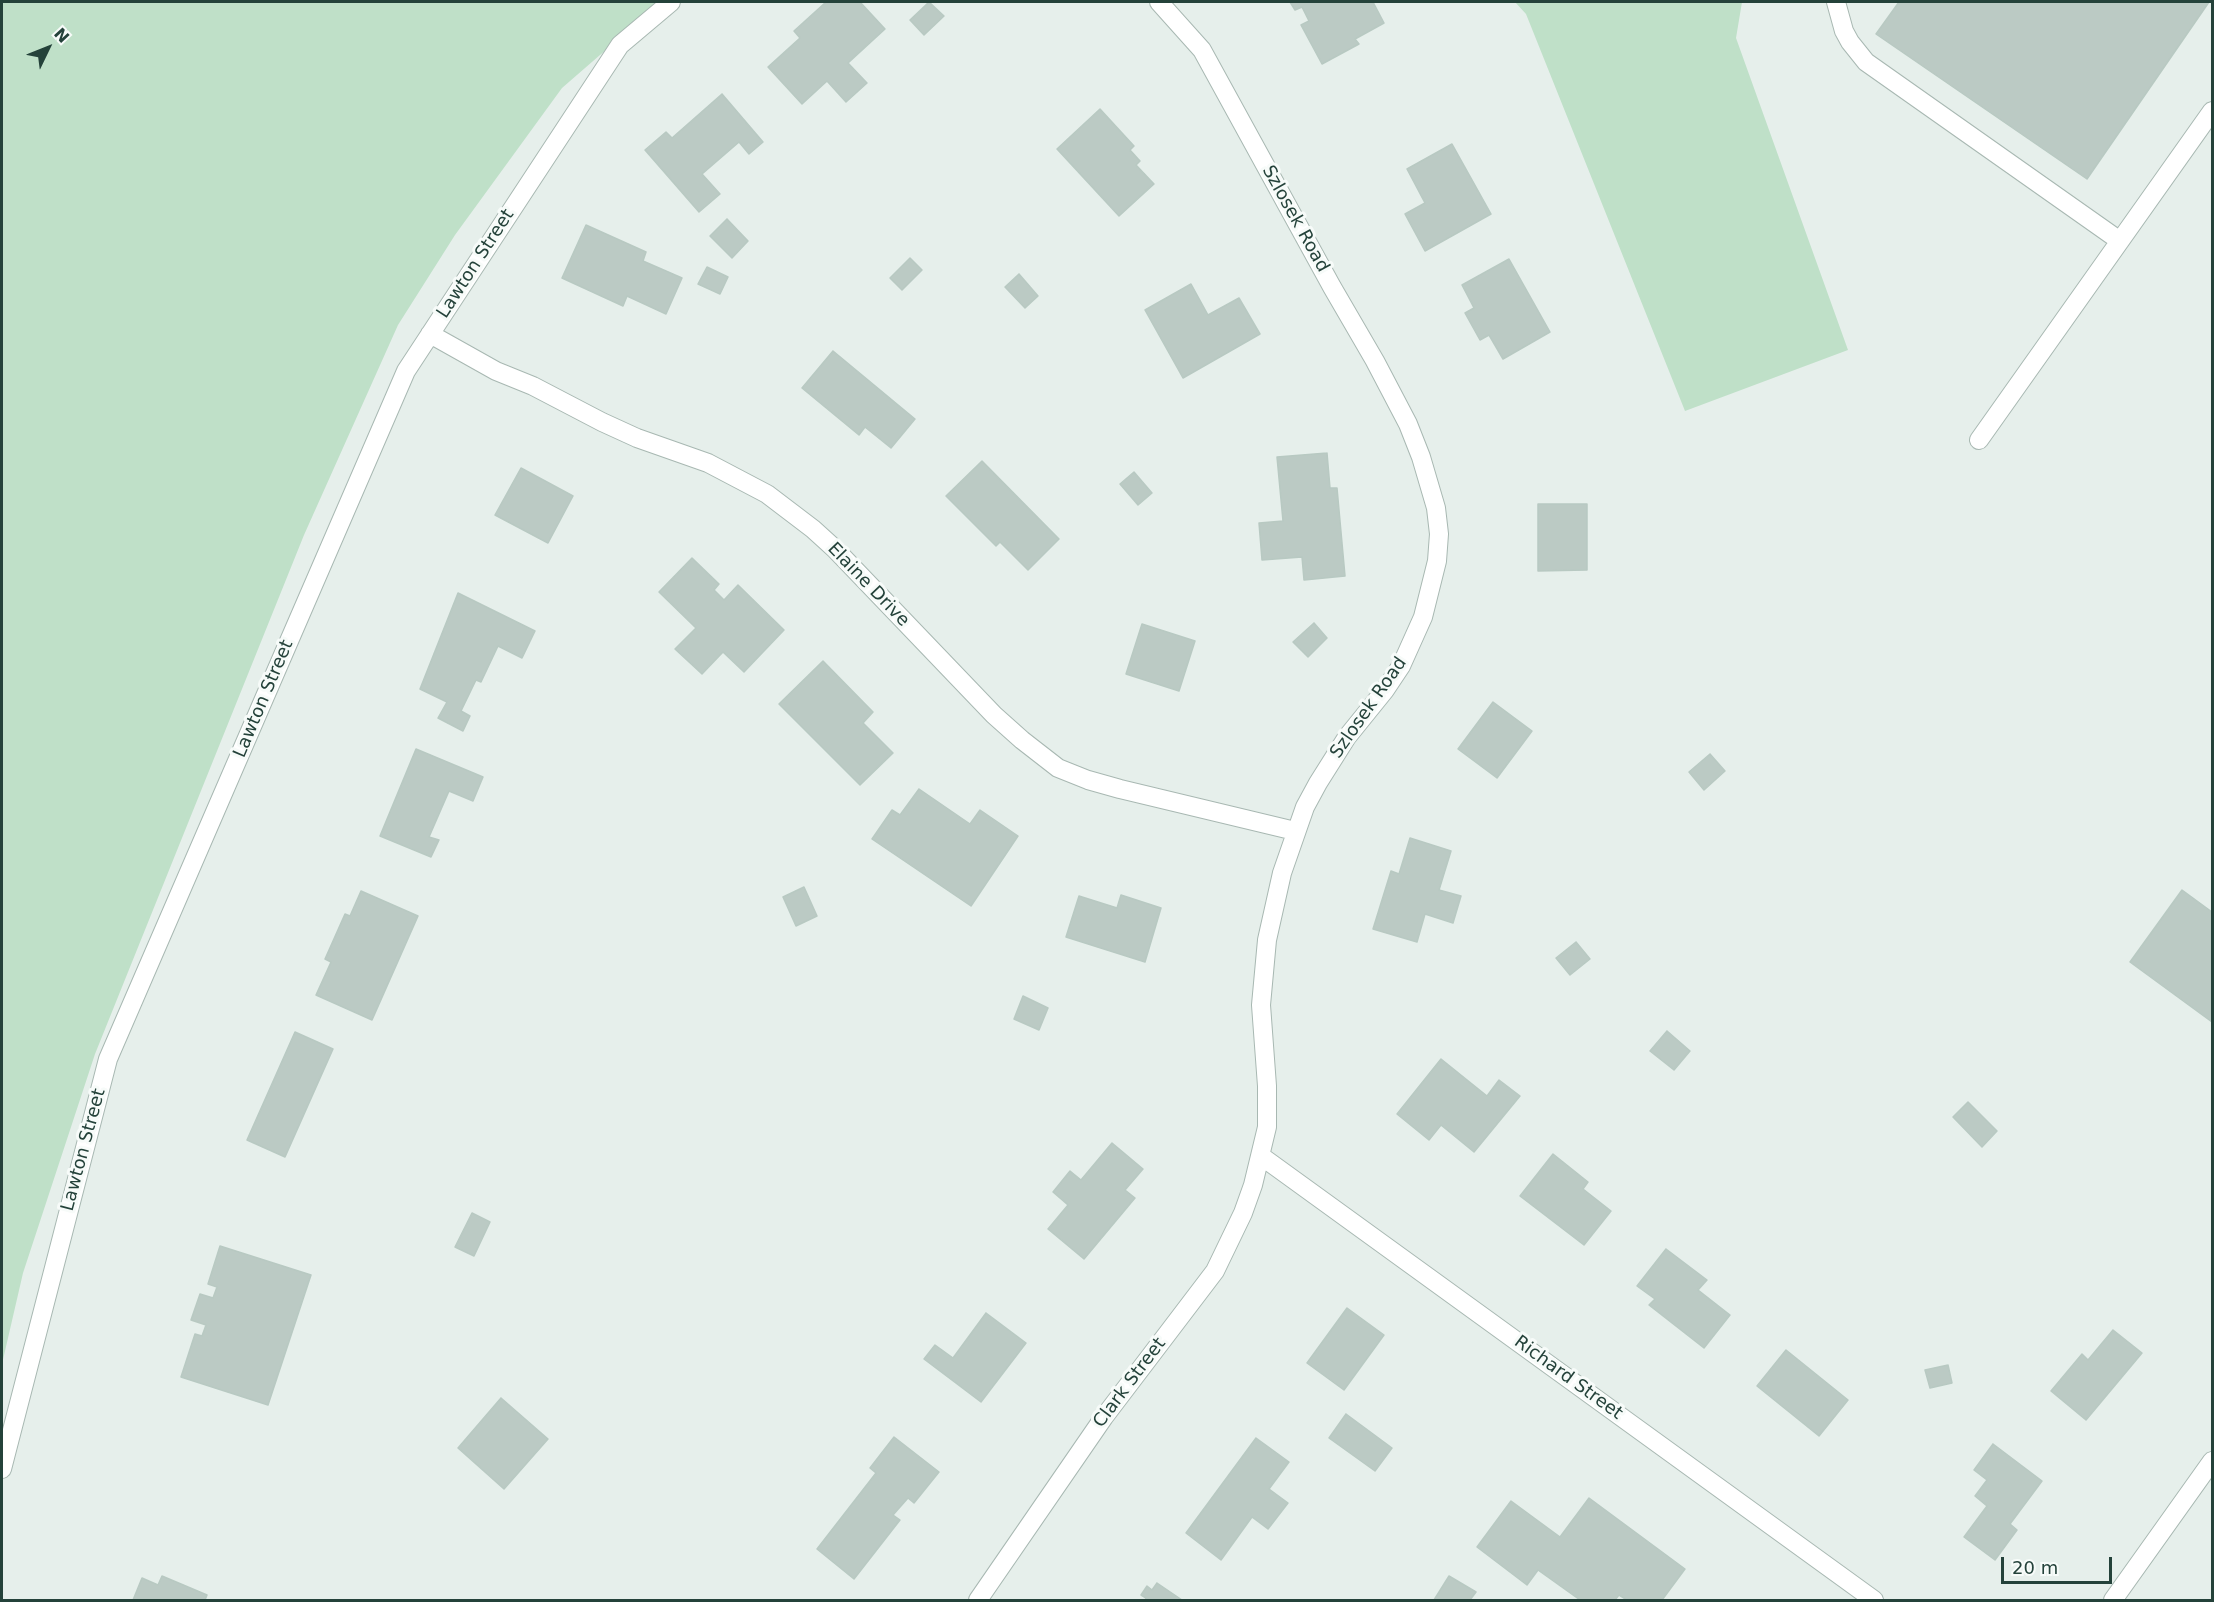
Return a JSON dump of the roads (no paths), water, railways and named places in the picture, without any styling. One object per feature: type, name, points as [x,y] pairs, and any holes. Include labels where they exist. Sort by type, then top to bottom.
[{"type":"street","name":"Lawton Street","points":[[2,1469],[108,1059],[406,371],[620,45],[671,2]]},
{"type":"street","name":"Szlosek Road","points":[[1159,2],[1202,50],[1375,361],[1408,424],[1421,457],[1436,507],[1439,534],[1437,561],[1431,590],[1416,634],[1401,666],[1385,690],[1347,736],[1305,807],[1282,873],[1273,907],[1263,972],[1261,1005],[1267,1117],[1261,1156]]},
{"type":"street","points":[[1836,2],[1844,31],[1866,62],[2120,241]]},
{"type":"street","points":[[1978,440],[2212,111]]},
{"type":"street","name":"Elaine Drive","points":[[430,334],[496,371],[619,430],[708,463],[766,494],[806,523],[835,549],[994,715],[1058,768],[1120,789],[1295,831]]},
{"type":"street","name":"Clark Street","points":[[978,1600],[1104,1417],[1215,1271],[1243,1213],[1261,1156]]},
{"type":"street","name":"Richard Street","points":[[1261,1156],[1874,1600]]},
{"type":"street","points":[[2113,1600],[2212,1461]]}]
